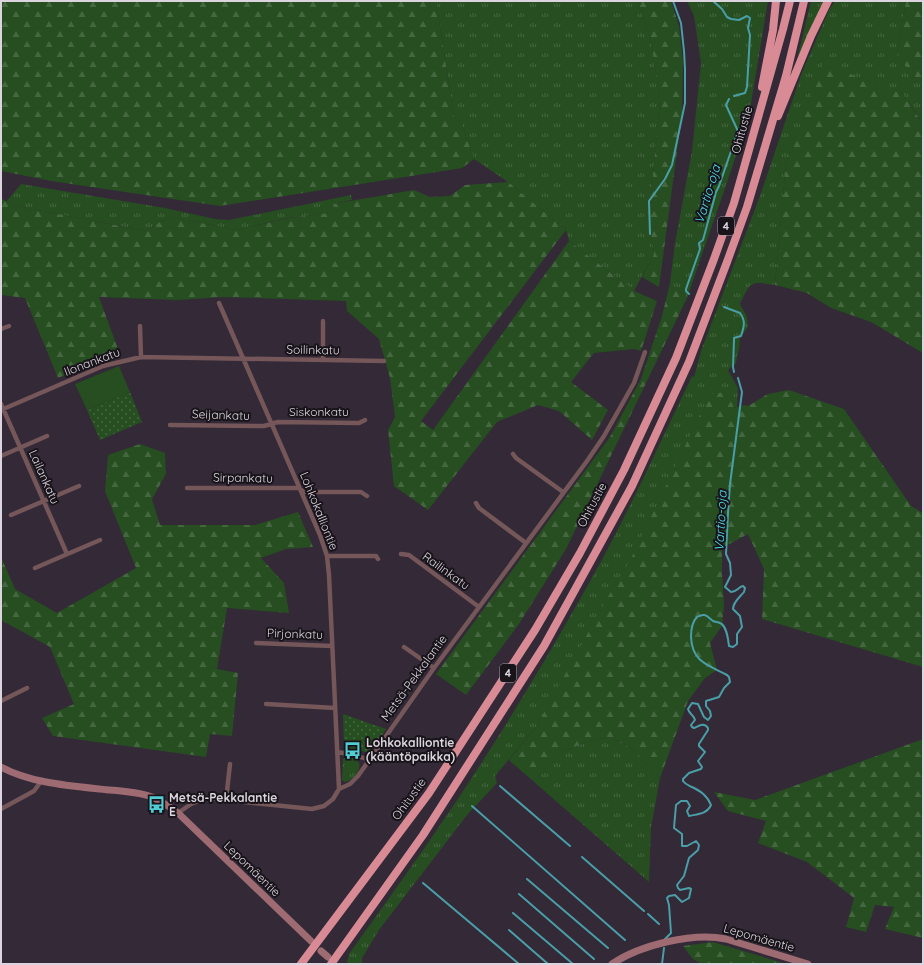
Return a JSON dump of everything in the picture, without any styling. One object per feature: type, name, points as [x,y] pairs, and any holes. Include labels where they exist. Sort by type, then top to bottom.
[{"type":"highway","points":[[753,137],[773,30],[776,1]]},
{"type":"highway","name":"Ohitustie","points":[[301,964],[429,793],[535,630],[580,554],[624,470],[676,358],[734,203],[790,1]]},
{"type":"highway","name":"4","points":[[329,961],[440,810],[544,646],[632,486],[689,362],[747,207],[786,76],[804,1]]},
{"type":"highway","points":[[765,146],[794,80],[811,36],[828,1]]},
{"type":"street","name":"Lohkokalliontie","points":[[219,303],[320,535],[327,556],[339,789]]},
{"type":"street","points":[[323,321],[323,360]]},
{"type":"street","points":[[1,329],[9,326]]},
{"type":"street","points":[[140,326],[141,356]]},
{"type":"street","name":"Metsä-Pekkalantie","points":[[178,813],[191,804],[206,798],[312,809],[324,806],[333,799],[339,789],[350,784],[604,436],[634,383],[646,352]]},
{"type":"street","name":"Ilonankatu","points":[[2,408],[103,366],[141,356],[243,359]]},
{"type":"street","name":"Soilinkatu","points":[[243,359],[384,361]]},
{"type":"street","name":"Lailankatu","points":[[2,408],[68,554]]},
{"type":"street","name":"Siskonkatu","points":[[272,424],[278,422],[359,423],[365,420]]},
{"type":"street","name":"Seijankatu","points":[[170,425],[264,426],[272,424]]},
{"type":"street","points":[[1,456],[47,436]]},
{"type":"street","points":[[513,454],[516,458],[563,492]]},
{"type":"street","points":[[11,515],[79,486]]},
{"type":"street","name":"Sirpankatu","points":[[187,488],[299,488],[305,492],[361,492],[367,496]]},
{"type":"street","points":[[476,503],[479,508],[526,543]]},
{"type":"street","points":[[35,568],[100,540]]},
{"type":"street","name":"Railinkatu","points":[[401,554],[408,555],[479,607]]},
{"type":"street","points":[[327,556],[376,556],[378,559]]},
{"type":"street","name":"Pirjonkatu","points":[[256,643],[332,646]]},
{"type":"street","points":[[404,647],[434,668]]},
{"type":"street","points":[[1,701],[26,688]]},
{"type":"street","points":[[266,704],[335,708]]},
{"type":"street","points":[[337,752],[355,755],[369,760]]},
{"type":"street","points":[[226,800],[230,764]]},
{"type":"street","points":[[1,766],[25,777],[151,797],[168,805],[178,813]]},
{"type":"street","points":[[1,809],[34,791],[42,780]]},
{"type":"street","name":"Lepomäentie","points":[[178,813],[311,941]]},
{"type":"street","name":"Lepomäentie","points":[[612,964],[629,954],[668,942],[700,937],[717,937],[726,939],[808,964]]},
{"type":"street","points":[[321,951],[329,961]]},
{"type":"green space","points":[[1,1],[436,1],[454,117],[461,122],[474,159],[462,168],[220,206],[51,181],[1,171]]},
{"type":"green space","points":[[436,1],[637,1],[650,36],[660,100],[649,217],[654,254],[634,291],[569,241],[566,230],[508,182],[474,159],[461,122],[454,117]]},
{"type":"green space","points":[[637,1],[671,1],[679,26],[683,62],[682,114],[659,287],[642,277],[654,254],[649,217],[660,100],[650,36]]},
{"type":"green space","points":[[687,1],[768,1],[751,103],[733,165],[687,298],[670,283],[675,243],[692,151],[701,63],[694,16]]},
{"type":"green space","points":[[811,1],[824,1],[794,72]]},
{"type":"green space","points":[[835,1],[906,1],[897,54],[923,85],[923,123],[901,92],[887,92],[824,62],[786,163],[775,285],[761,283],[752,284],[740,304],[747,317],[748,327],[740,338],[736,363],[728,370],[738,388],[737,407],[733,408],[628,565],[536,727],[495,776],[497,783],[467,815],[379,930],[362,958],[362,964],[349,964],[347,962],[349,954],[440,825],[517,706],[593,576],[619,527],[692,376],[694,377],[701,351],[760,196],[801,75],[829,10]]},
{"type":"green space","points":[[906,1],[923,1],[923,86],[906,67],[897,54]]},
{"type":"green space","points":[[824,61],[887,92],[901,92],[923,123],[923,353],[871,322],[831,308],[807,293],[775,285],[786,163]]},
{"type":"green space","points":[[508,182],[566,230],[421,421],[433,430],[569,241],[634,291],[657,301],[641,351],[634,349],[594,353],[571,382],[608,410],[592,440],[559,411],[538,405],[497,422],[428,510],[394,486],[388,430],[395,417],[390,378],[379,339],[347,311],[346,301],[223,297],[178,300],[99,297],[119,352],[58,378],[25,298],[1,295],[1,198],[11,205],[146,231],[171,217],[236,230],[289,218],[334,211],[333,204],[414,190],[430,197],[450,196],[465,185]]},
{"type":"green space","points":[[21,184],[165,208],[215,219],[229,220],[351,195],[352,200],[333,204],[334,211],[288,218],[236,230],[171,217],[146,231],[11,205],[6,202]]},
{"type":"green space","points":[[670,283],[687,298],[566,549],[519,624],[466,695],[436,674],[610,437],[641,379],[662,316]]},
{"type":"green space","points":[[119,366],[130,392],[87,410],[75,384]]},
{"type":"green space","points":[[789,390],[844,409],[911,506],[923,513],[923,667],[762,619],[764,569],[748,534],[722,548],[724,606],[722,626],[710,643],[717,670],[705,678],[688,701],[660,778],[633,749],[610,737],[588,741],[563,752],[533,781],[509,760],[536,727],[609,595],[628,565],[710,394],[727,392],[734,408],[744,405],[748,406],[768,394]]},
{"type":"green space","points":[[130,392],[142,422],[100,440],[87,410]]},
{"type":"green space","points":[[140,444],[165,453],[166,474],[152,499],[160,525],[255,525],[298,512],[313,547],[286,549],[261,558],[284,583],[289,613],[227,608],[217,669],[238,673],[232,736],[210,734],[206,757],[53,736],[42,718],[74,704],[50,647],[1,620],[1,557],[15,589],[57,613],[136,568],[105,491],[108,455]]},
{"type":"green space","points":[[343,714],[386,729],[370,753],[344,747]]},
{"type":"green space","points":[[610,737],[633,749],[660,778],[651,828],[649,882],[533,781],[563,752],[588,741]]},
{"type":"green space","points":[[923,739],[923,938],[885,929],[894,907],[875,905],[866,932],[846,927],[854,898],[807,862],[758,843],[766,821],[728,811],[714,792],[755,800]]},
{"type":"green space","points":[[344,757],[357,760],[359,764],[359,768],[354,777],[345,782],[342,780]]},
{"type":"green space","points":[[713,942],[786,964],[701,964],[692,958],[683,946]]},
{"type":"waterway","points":[[650,234],[649,201],[665,179],[672,165],[685,103],[685,69],[681,23],[673,1]]},
{"type":"waterway","name":"Vartio-oja","points":[[713,1],[722,9],[727,17],[731,19],[739,20],[747,16],[750,18],[748,28],[750,35],[747,87],[745,93],[734,96]]},
{"type":"waterway","name":"Vartio-oja","points":[[689,294],[686,289],[700,249],[699,243],[703,240],[716,192],[737,134],[737,129],[726,105],[729,99]]},
{"type":"waterway","name":"Vartio-oja","points":[[724,307],[740,313],[744,321],[741,336],[734,338],[734,372]]},
{"type":"waterway","name":"Vartio-oja","points":[[665,939],[671,933],[667,898],[675,895],[682,902],[689,898],[691,889],[680,890],[677,885],[684,876],[689,858],[698,850],[699,845],[696,841],[687,846],[682,846],[682,834],[674,828],[676,805],[681,801],[687,801],[690,806],[687,811],[689,816],[705,812],[711,805],[703,794],[683,781],[689,773],[701,769],[702,767],[698,761],[705,752],[699,744],[708,730],[705,725],[694,728],[692,727],[691,725],[695,720],[688,709],[692,703],[698,704],[704,717],[708,720],[711,716],[710,711],[706,706],[706,701],[719,697],[724,688],[730,682],[727,675],[702,662],[694,652],[691,637],[692,626],[697,617],[702,615],[706,616],[724,627],[727,633],[729,646],[733,647],[737,644],[737,634],[742,627],[740,616],[733,609],[733,606],[744,592],[745,588],[743,586],[731,592],[725,587],[731,575],[730,563],[726,554],[730,484],[742,392],[738,378]]},
{"type":"waterway","points":[[500,786],[570,846]]},
{"type":"waterway","points":[[472,806],[625,940]]},
{"type":"waterway","points":[[582,857],[644,911]]},
{"type":"waterway","points":[[527,879],[608,948]]},
{"type":"waterway","points":[[423,883],[519,964]]},
{"type":"waterway","points":[[519,894],[594,959]]},
{"type":"waterway","points":[[513,913],[573,964]]},
{"type":"waterway","points":[[648,914],[659,924]]},
{"type":"waterway","points":[[509,930],[548,964]]},
{"type":"waterway","name":"Vartio-oja","points":[[662,964],[664,948]]},
{"type":"place","name":"Lohkokalliontie (kääntöpaikka)","points":[[353,750]]},
{"type":"place","name":"Metsä-Pekkalantie E","points":[[156,805]]}]
